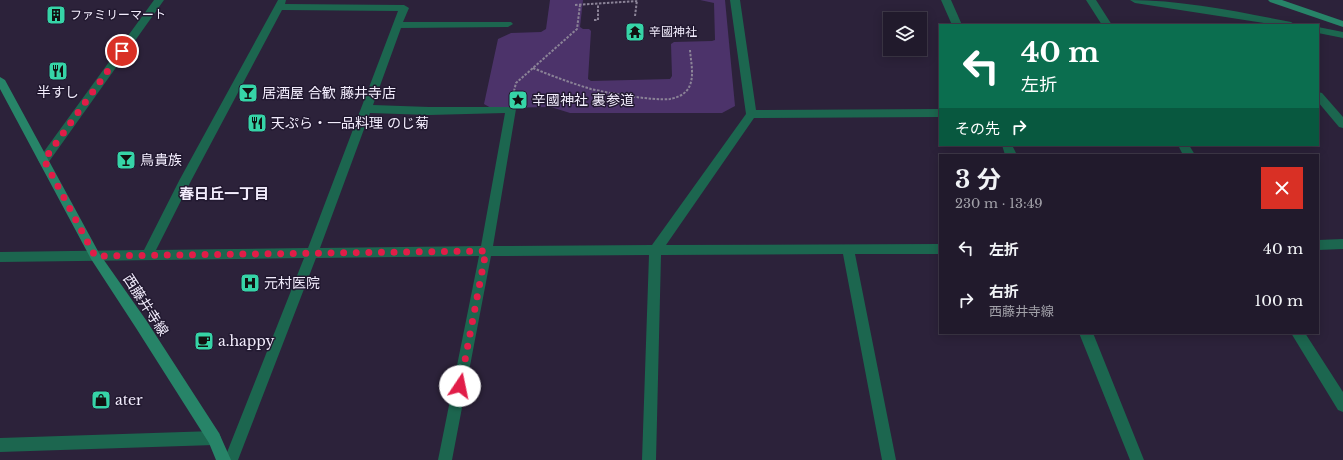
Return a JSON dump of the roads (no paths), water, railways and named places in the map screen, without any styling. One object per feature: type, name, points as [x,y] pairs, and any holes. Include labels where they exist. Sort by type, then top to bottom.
[{"type":"main road","points":[[1273,0],[1343,24]]},
{"type":"main road","name":"西藤井寺線","points":[[0,80],[95,256],[141,324],[214,438],[224,460]]},
{"type":"street","points":[[44,160],[159,0]]},
{"type":"street","points":[[650,460],[654,251],[751,114],[736,0]]},
{"type":"street","points":[[946,0],[956,24]]},
{"type":"street","points":[[1092,0],[1106,24]]},
{"type":"street","points":[[1135,0],[1251,17],[1286,24]]},
{"type":"street","points":[[147,256],[186,179],[280,4],[404,8],[312,254],[231,460]]},
{"type":"street","points":[[1251,17],[1257,24]]},
{"type":"street","points":[[398,25],[508,24]]},
{"type":"street","points":[[1319,30],[1343,35]]},
{"type":"street","points":[[1319,96],[1343,124]]},
{"type":"street","points":[[366,109],[397,108],[429,111],[511,109],[486,251],[445,460]]},
{"type":"street","points":[[1319,110],[1331,110]]},
{"type":"street","points":[[751,114],[939,113]]},
{"type":"street","points":[[1319,245],[1343,244]]},
{"type":"street","points":[[0,257],[486,251],[939,249]]},
{"type":"street","points":[[848,250],[889,460]]},
{"type":"street","points":[[1086,334],[1137,460]]},
{"type":"street","points":[[1299,334],[1343,405]]},
{"type":"street","points":[[0,444],[214,438]]},
{"type":"place","name":"ファミリーマート","points":[[56,15]]},
{"type":"place","name":"辛國神社","points":[[635,32]]},
{"type":"place","name":"半すし","points":[[58,71]]},
{"type":"place","name":"居酒屋 合歓 藤井寺店","points":[[248,93]]},
{"type":"place","name":"辛國神社 裏参道","points":[[518,100]]},
{"type":"place","name":"天ぷら・一品料理 のじ菊","points":[[257,123]]},
{"type":"place","name":"鳥貴族","points":[[126,160]]},
{"type":"place","name":"元村医院","points":[[250,283]]},
{"type":"place","name":"a.happy","points":[[204,341]]},
{"type":"place","name":"ater","points":[[101,400]]},
{"type":"district","name":"春日丘一丁目","points":[[224,194]]}]
